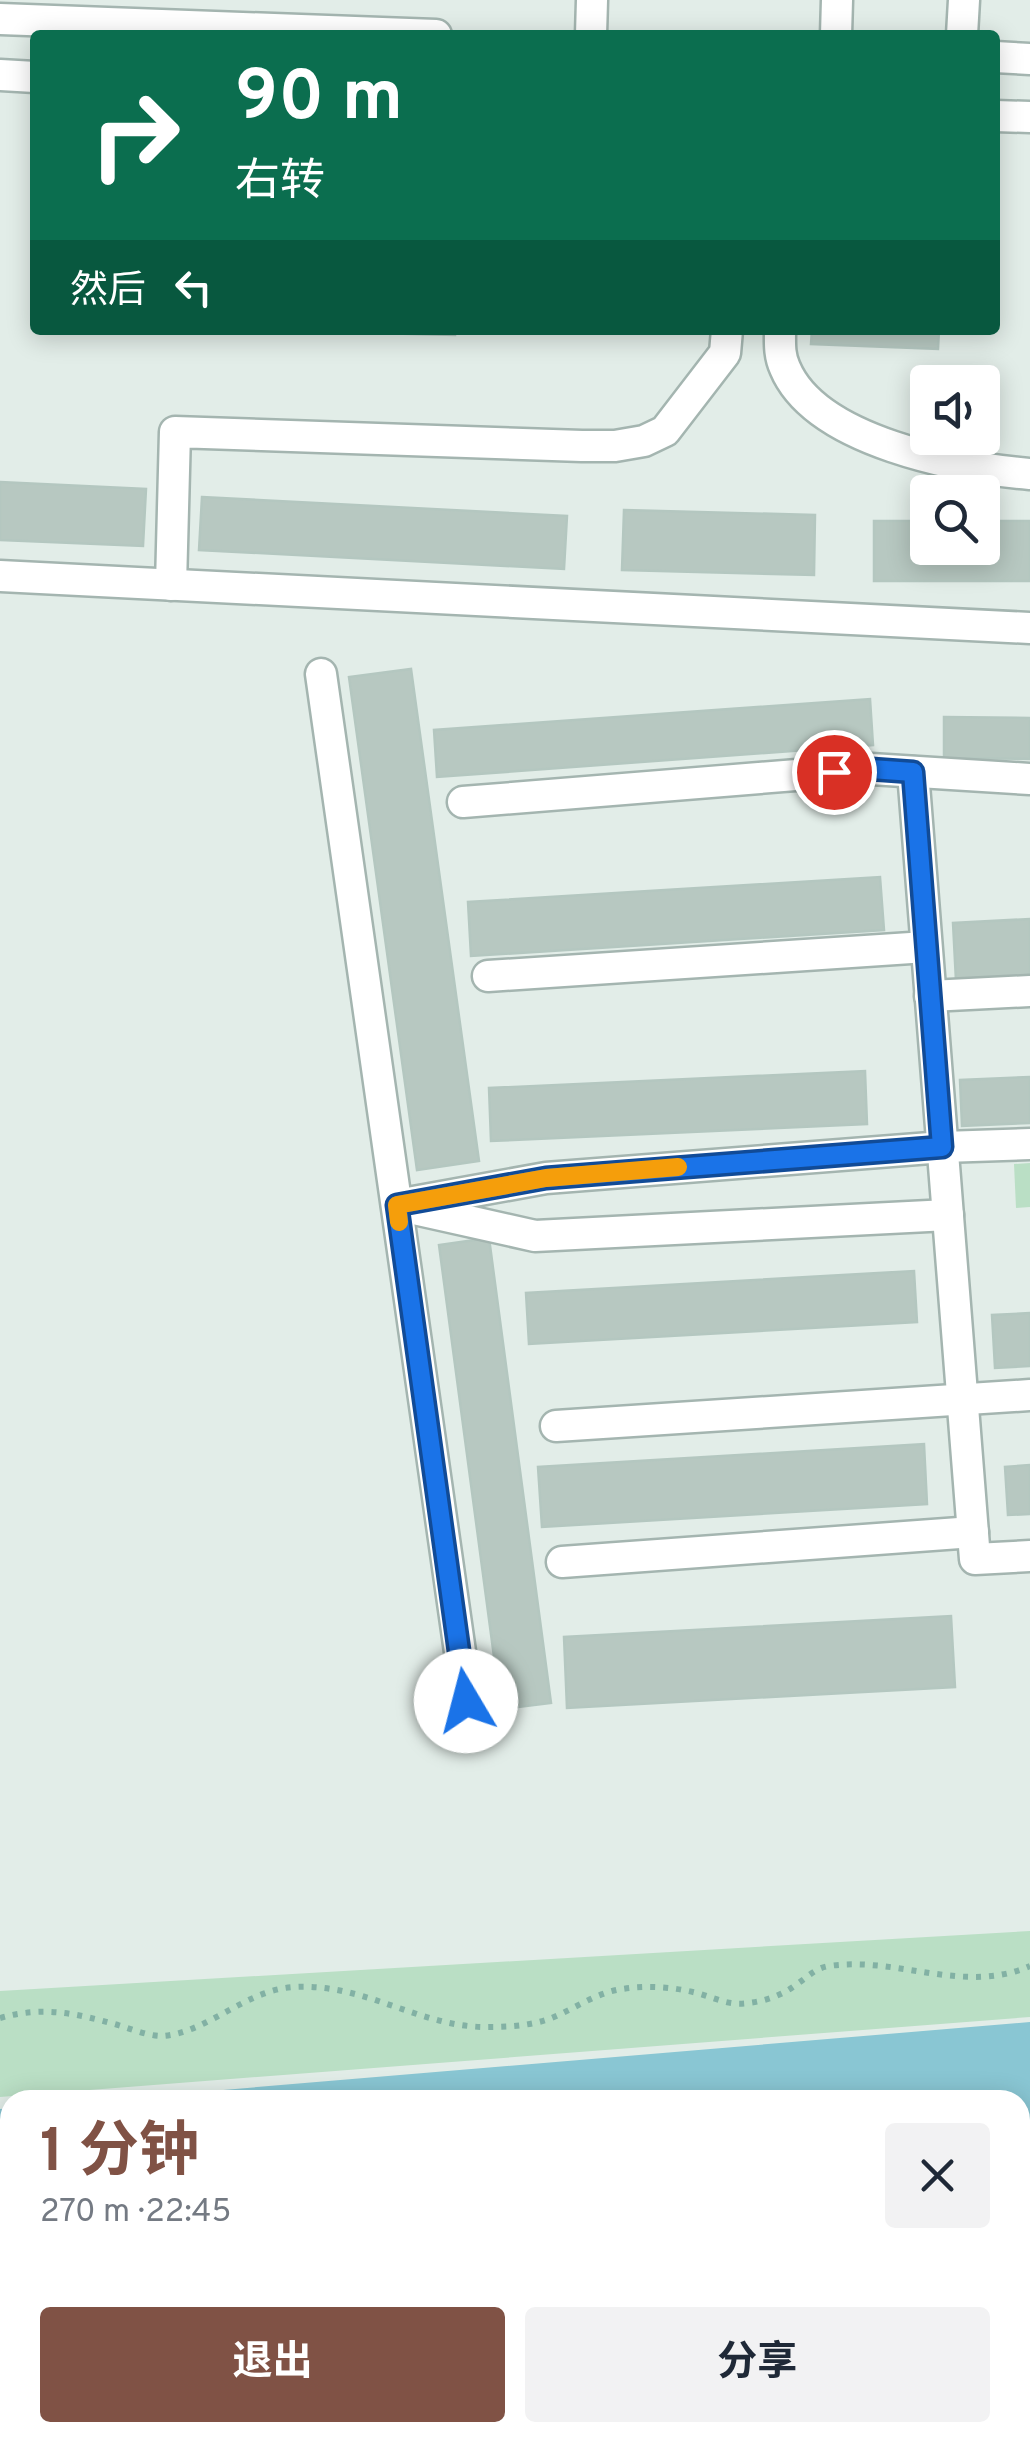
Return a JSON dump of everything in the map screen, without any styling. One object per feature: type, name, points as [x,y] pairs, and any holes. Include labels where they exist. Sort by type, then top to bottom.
[{"type":"street","points":[[591,30],[592,0]]},
{"type":"street","points":[[836,30],[837,0]]},
{"type":"street","points":[[962,30],[964,0]]},
{"type":"street","points":[[0,18],[254,14],[393,30]]},
{"type":"street","points":[[1000,57],[1030,58]]},
{"type":"street","points":[[0,76],[30,77]]},
{"type":"street","points":[[1000,116],[1030,117]]},
{"type":"street","points":[[171,585],[175,432],[615,446],[644,441],[665,431],[726,341],[780,341],[786,370],[809,400],[860,436],[928,458],[1030,474]]},
{"type":"street","points":[[0,576],[1030,628]]},
{"type":"street","points":[[321,674],[466,1701]]},
{"type":"street","points":[[463,802],[871,769],[1030,780]]},
{"type":"street","points":[[913,772],[976,1559],[1030,1556]]},
{"type":"street","points":[[488,976],[926,947]]},
{"type":"street","points":[[930,996],[1030,991]]},
{"type":"street","points":[[397,1205],[546,1178],[942,1147],[1030,1144]]},
{"type":"street","points":[[397,1205],[534,1236],[948,1215]]},
{"type":"street","points":[[556,1426],[1030,1395]]},
{"type":"street","points":[[562,1562],[974,1532]]},
{"type":"path","points":[[0,2018],[41,2008],[158,2036],[176,2033],[277,1988],[300,1986],[366,1995],[432,2020],[460,2026],[516,2026],[547,2019],[594,1996],[622,1989],[657,1986],[698,1993],[723,2003],[746,2004],[775,1997],[826,1966],[863,1964],[966,1978],[1008,1975],[1030,1966]]},
{"type":"green space","points":[[1030,1163],[1030,1207],[1016,1208],[1014,1164]]},
{"type":"green space","points":[[1030,1931],[1030,2017],[90,2090],[0,2090],[0,1991]]},
{"type":"water","points":[[1030,2022],[1030,2090],[223,2090]]},
{"type":"building","points":[[812,335],[939,335],[938,349],[811,344]]},
{"type":"building","points":[[0,482],[146,489],[143,546],[0,540]]},
{"type":"building","points":[[202,497],[567,516],[564,569],[199,550]]},
{"type":"building","points":[[624,510],[815,515],[814,575],[622,570]]},
{"type":"building","points":[[874,521],[910,521],[910,565],[1000,565],[1000,521],[1030,521],[1030,581],[874,581]]},
{"type":"building","points":[[411,669],[479,1161],[417,1170],[349,677]]},
{"type":"building","points":[[870,699],[873,745],[437,777],[434,730]]},
{"type":"building","points":[[944,717],[1030,718],[1030,759],[944,758]]},
{"type":"building","points":[[880,877],[884,930],[471,956],[468,902]]},
{"type":"building","points":[[1030,919],[1030,976],[956,981],[953,923]]},
{"type":"building","points":[[865,1071],[867,1124],[491,1141],[489,1088]]},
{"type":"building","points":[[1030,1077],[1030,1123],[962,1126],[960,1080]]},
{"type":"building","points":[[489,1238],[551,1703],[501,1709],[439,1245]]},
{"type":"building","points":[[914,1271],[917,1322],[529,1344],[526,1293]]},
{"type":"building","points":[[1030,1313],[1030,1366],[995,1368],[992,1315]]},
{"type":"building","points":[[924,1444],[927,1504],[542,1527],[538,1467]]},
{"type":"building","points":[[1030,1465],[1030,1514],[1008,1515],[1005,1467]]},
{"type":"building","points":[[951,1616],[955,1687],[567,1708],[564,1637]]},
{"type":"slow traffic","points":[[399,1222],[397,1205],[546,1178],[678,1167]]},
{"type":"route","points":[[466,1701],[397,1205],[546,1178],[942,1147],[913,772],[834,772]]}]
